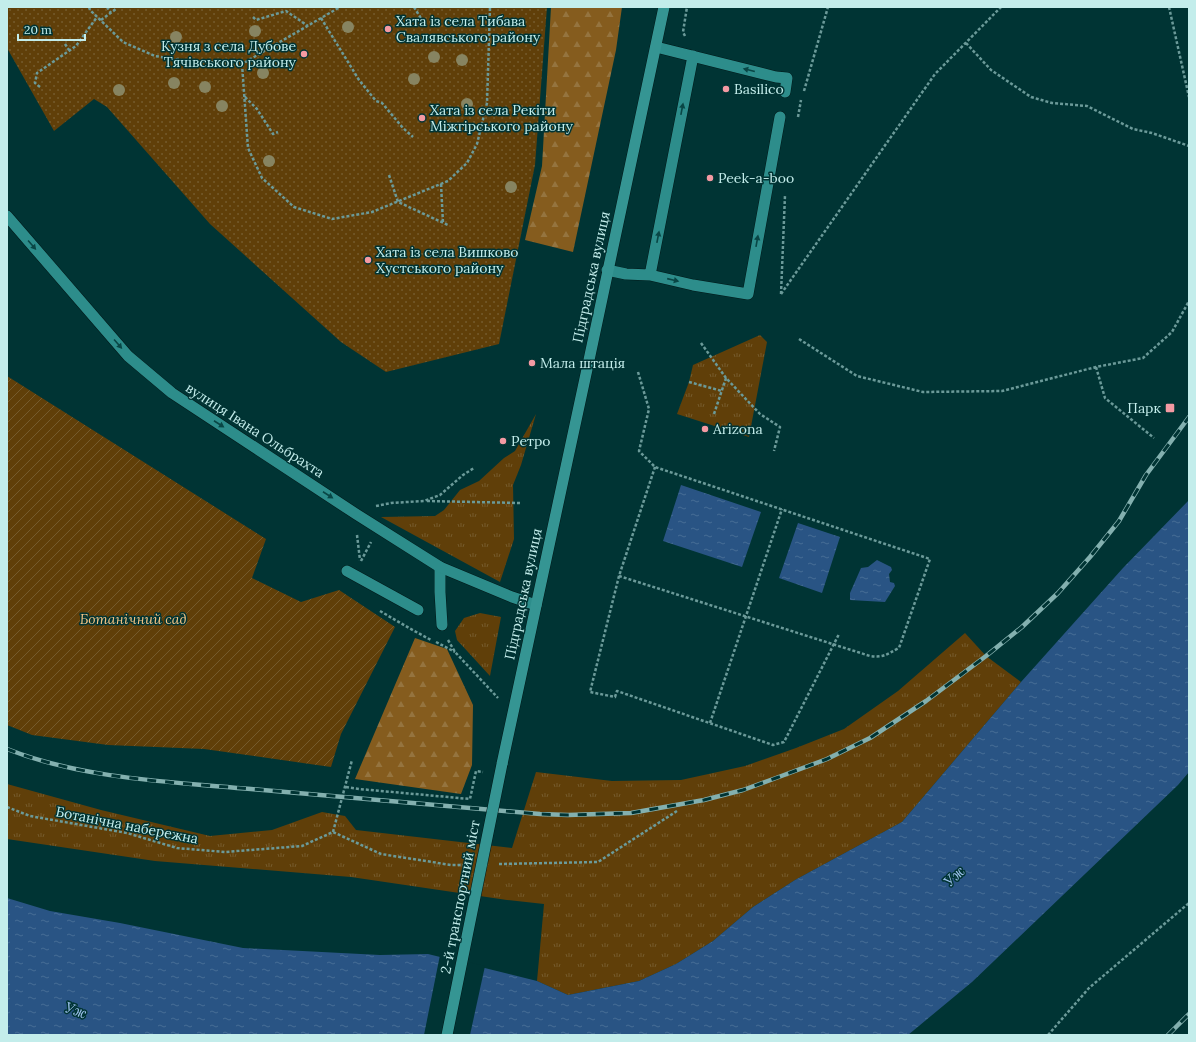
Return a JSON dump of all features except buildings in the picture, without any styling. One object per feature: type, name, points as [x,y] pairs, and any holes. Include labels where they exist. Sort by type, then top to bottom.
[{"type":"main road","name":"Підградська вулиця","points":[[502,764],[664,7]]},
{"type":"main road","name":"2-й транспортний міст","points":[[447,1035],[502,764]]},
{"type":"street","points":[[656,48],[776,77],[787,78],[785,92]]},
{"type":"street","points":[[650,275],[692,56]]},
{"type":"street","points":[[607,270],[626,274],[650,275],[693,285],[748,294],[780,117]]},
{"type":"street","name":"вулиця Івана Ольбрахта","points":[[7,216],[128,356],[172,393],[440,568],[512,598],[536,605]]},
{"type":"street","points":[[440,568],[442,625]]},
{"type":"street","points":[[348,571],[418,610]]},
{"type":"path","points":[[89,7],[90,10],[123,42],[155,56],[187,61],[242,64],[340,7]]},
{"type":"path","points":[[108,7],[111,13]]},
{"type":"path","points":[[414,7],[422,20]]},
{"type":"path","points":[[242,64],[248,148],[262,178],[294,207],[332,219],[372,212],[448,181],[468,163],[477,144],[487,103],[490,7]]},
{"type":"path","points":[[687,7],[683,32],[692,56]]},
{"type":"path","points":[[797,124],[801,102],[828,7]]},
{"type":"path","points":[[785,192],[781,294],[935,74],[1001,7]]},
{"type":"path","points":[[1168,7],[1189,97]]},
{"type":"path","points":[[101,20],[116,9]]},
{"type":"path","points":[[253,17],[256,20],[286,11],[308,26]]},
{"type":"path","points":[[40,87],[35,83],[37,73],[76,46],[97,17]]},
{"type":"path","points":[[321,18],[359,80],[376,101],[382,103],[403,128],[413,137]]},
{"type":"path","points":[[966,43],[991,70],[1031,97],[1052,103],[1087,106],[1133,129],[1152,133],[1189,146]]},
{"type":"path","points":[[65,44],[69,50]]},
{"type":"path","points":[[244,96],[258,109],[273,134],[278,132]]},
{"type":"path","points":[[389,175],[398,202],[448,225]]},
{"type":"path","points":[[441,184],[443,223]]},
{"type":"path","points":[[799,339],[857,376],[923,392],[1002,391],[1096,367],[1142,358],[1172,332],[1189,301]]},
{"type":"path","points":[[701,343],[726,378],[760,414],[780,427],[774,451]]},
{"type":"path","points":[[1096,367],[1105,398],[1154,438]]},
{"type":"path","points":[[620,576],[834,645],[878,657],[887,655],[899,648],[930,559],[655,467],[639,451],[649,409],[638,372]]},
{"type":"path","points":[[714,414],[726,378]]},
{"type":"path","points":[[689,382],[722,390]]},
{"type":"path","points":[[655,467],[620,576],[590,692],[615,697],[618,691],[773,745],[784,742],[839,634]]},
{"type":"path","points":[[424,501],[440,496],[463,475],[474,468]]},
{"type":"path","points":[[356,514],[370,507],[390,503],[424,501],[520,502]]},
{"type":"path","points":[[710,723],[782,509]]},
{"type":"path","points":[[356,529],[360,562]]},
{"type":"path","points":[[442,625],[455,652],[498,698]]},
{"type":"path","points":[[352,760],[333,832],[381,854],[451,865],[466,865]]},
{"type":"path","points":[[346,787],[449,798],[470,798],[476,771],[485,772]]},
{"type":"path","name":"Ботанічна набережна","points":[[7,807],[30,816],[127,833],[177,848],[225,852],[302,846],[333,832]]},
{"type":"path","points":[[497,864],[598,862],[677,811]]},
{"type":"path","points":[[1048,1035],[1089,988],[1189,903]]},
{"type":"green space","points":[[7,7],[547,7],[535,165],[499,344],[386,372],[341,342],[210,224],[107,107],[94,99],[54,131],[7,48]]},
{"type":"green space","points":[[551,7],[622,7],[616,50],[573,252],[525,240],[542,166]]},
{"type":"green space","points":[[760,335],[767,342],[749,437],[677,414],[689,382],[693,365]]},
{"type":"green space","name":"Ботанічний сад","points":[[7,376],[266,539],[252,578],[301,602],[339,590],[395,627],[341,734],[331,767],[204,749],[108,745],[32,735],[7,725]]},
{"type":"green space","points":[[536,414],[521,465],[513,485],[514,539],[500,582],[381,517],[435,516],[444,510],[460,490],[479,481],[504,458],[515,451]]},
{"type":"green space","points":[[480,613],[501,617],[490,676],[457,640],[455,631],[464,618]]},
{"type":"green space","points":[[965,633],[986,656],[1021,682],[902,822],[795,880],[753,907],[713,941],[676,964],[639,981],[568,995],[537,981],[544,904],[351,877],[155,861],[7,839],[7,784],[101,810],[210,836],[272,830],[322,812],[345,816],[356,830],[512,848],[536,772],[612,781],[681,780],[745,766],[844,729],[898,691]]},
{"type":"green space","points":[[415,638],[447,649],[473,705],[472,765],[461,794],[355,779]]},
{"type":"water","points":[[681,485],[761,512],[742,567],[663,541]]},
{"type":"water","name":"Уж","points":[[1189,500],[1189,772],[1178,785],[972,982],[908,1035],[7,1035],[7,898],[50,911],[120,923],[243,948],[380,955],[428,954],[537,981],[568,995],[639,981],[676,964],[713,941],[753,907],[795,880],[902,822],[1021,682],[1123,568]]},
{"type":"water","points":[[798,523],[840,537],[822,593],[779,578]]},
{"type":"water","points":[[877,560],[891,567],[892,570],[889,574],[890,582],[894,583],[895,586],[885,602],[850,600],[850,593],[861,568],[868,567]]},
{"type":"pier","points":[[440,955],[485,966],[470,1035],[424,1035]]},
{"type":"railway","points":[[7,749],[66,767],[128,778],[540,814],[568,815],[631,813],[704,800],[743,790],[827,759],[870,738],[926,701],[1022,627],[1058,593],[1119,521],[1146,475],[1189,417]]},
{"type":"railway","points":[[1168,1035],[1189,1014]]},
{"type":"place","name":"Хата із села Тибава Свалявського району","points":[[388,29]]},
{"type":"place","name":"Кузня з села Дубове Тячівського району","points":[[304,54]]},
{"type":"place","name":"Basilico","points":[[726,89]]},
{"type":"place","name":"Хата із села Рекіти Міжгірського району","points":[[422,118]]},
{"type":"place","name":"Peek-a-boo","points":[[710,178]]},
{"type":"place","name":"Хата із села Вишково Хустського району","points":[[368,260]]},
{"type":"place","name":"Мала штація","points":[[532,363]]},
{"type":"place","name":"Парк","points":[[1170,408]]},
{"type":"place","name":"Arizona","points":[[705,429]]},
{"type":"place","name":"Ретро","points":[[503,441]]}]
